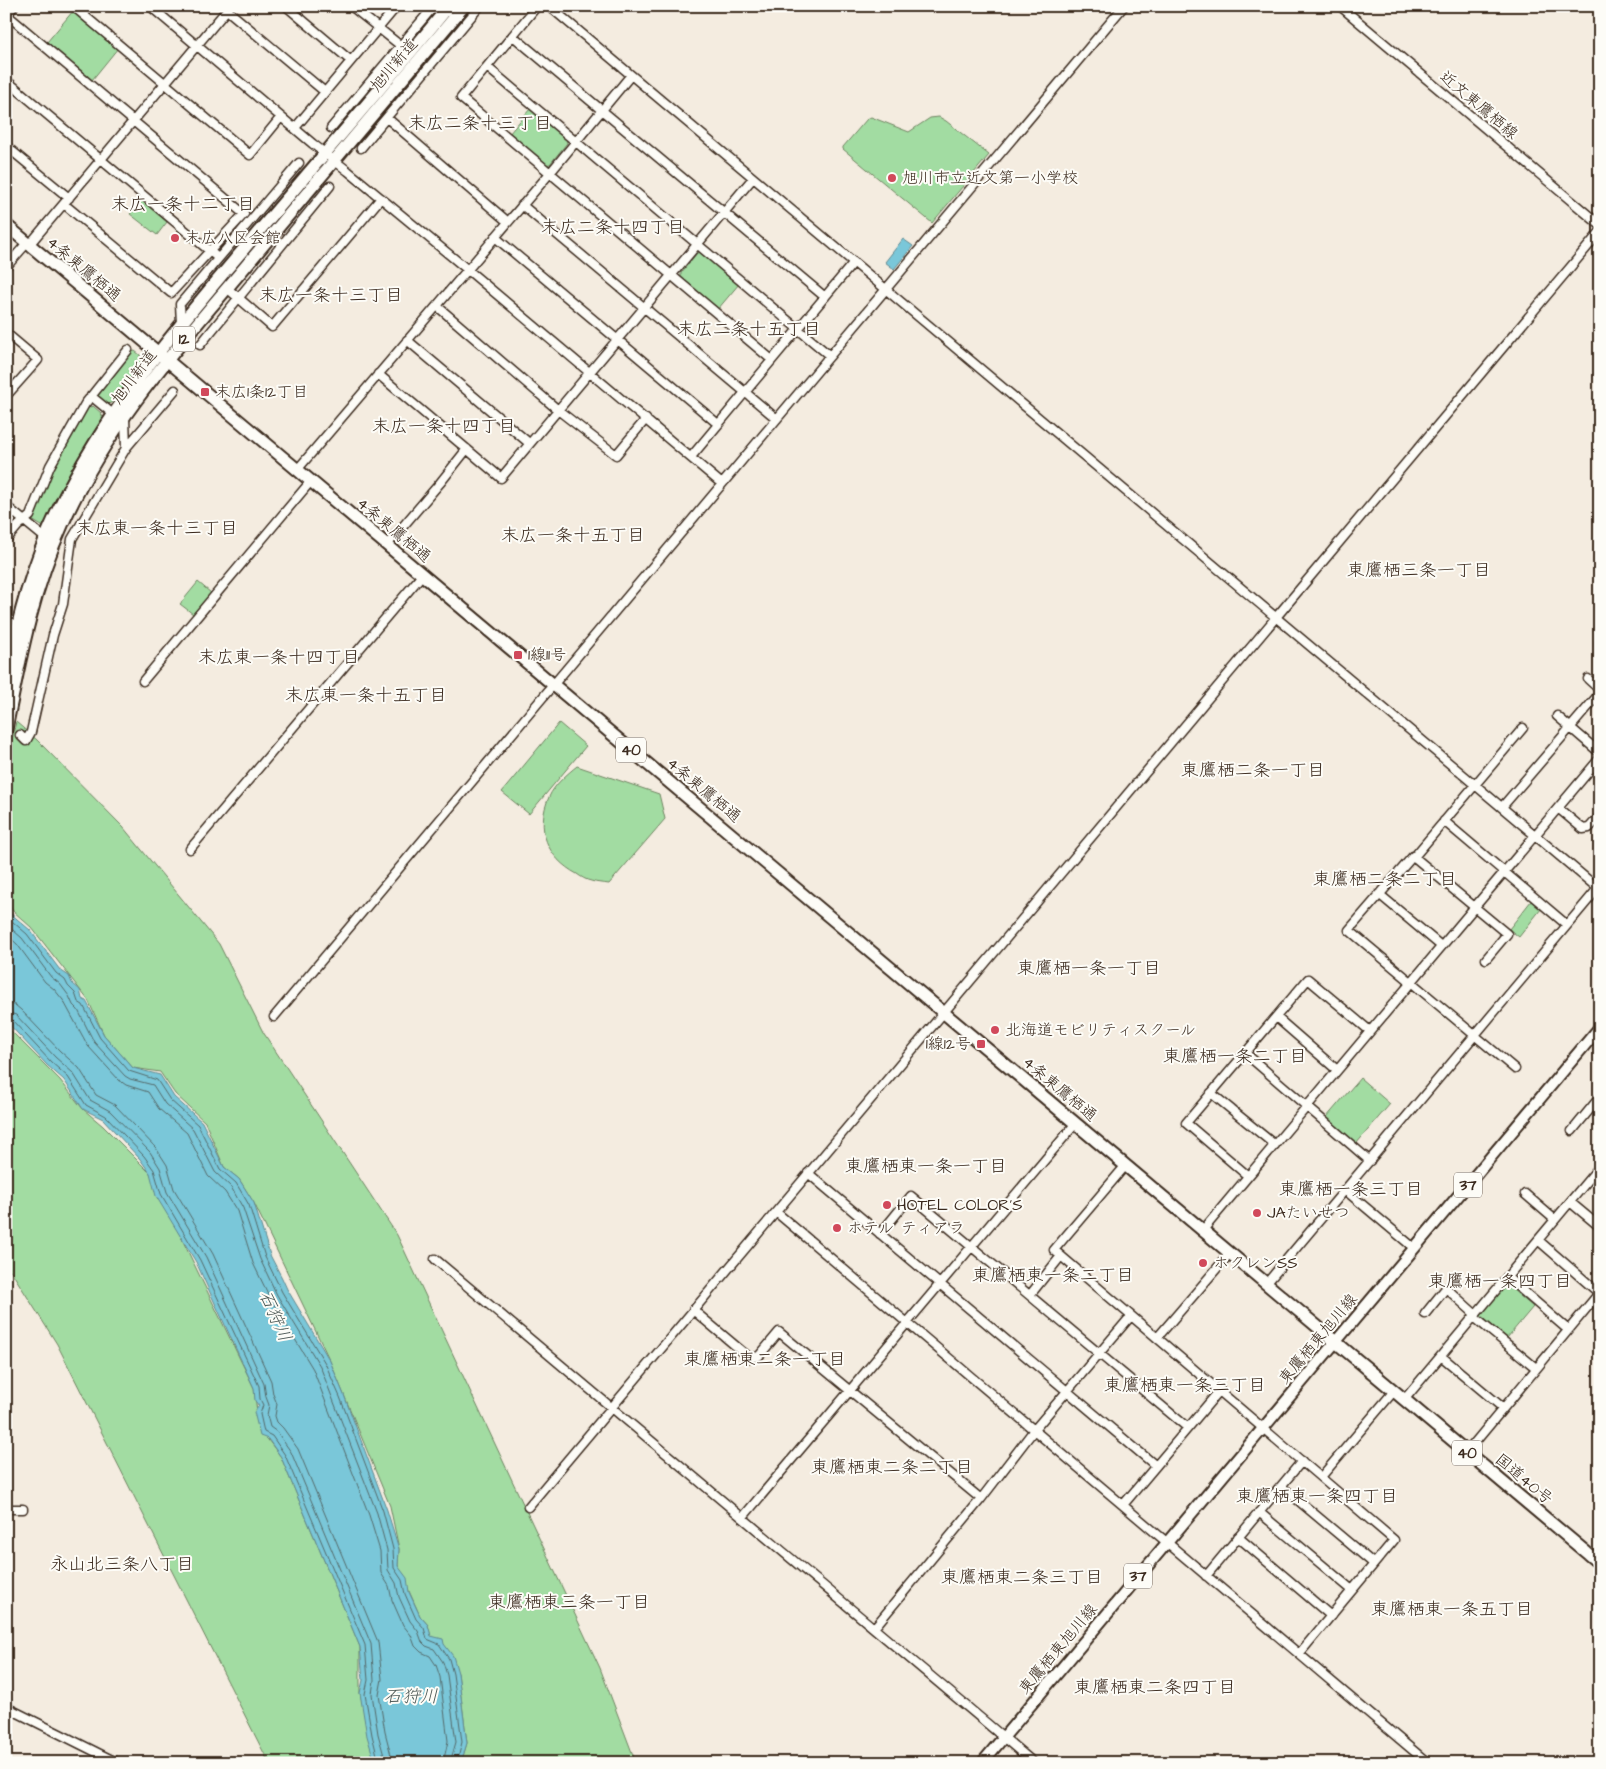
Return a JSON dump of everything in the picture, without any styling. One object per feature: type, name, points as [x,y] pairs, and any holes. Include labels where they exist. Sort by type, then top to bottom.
[{"type":"highway","name":"旭川新道","points":[[6,675],[24,601],[81,464],[113,414],[181,322],[325,152],[347,118],[449,6]]},
{"type":"highway","name":"旭川新道","points":[[6,729],[30,615],[50,541],[92,465],[125,415],[167,360],[464,6]]},
{"type":"highway","name":"4条東鷹栖通","points":[[6,225],[1126,1165],[1334,1342]]},
{"type":"highway","name":"国道40号","points":[[1334,1342],[1600,1564]]},
{"type":"main road","name":"東鷹栖東旭川線","points":[[982,1763],[1600,1027]]},
{"type":"street","points":[[6,146],[171,293],[244,214],[7,15],[14,6]]},
{"type":"street","points":[[73,6],[250,155],[282,117]]},
{"type":"street","points":[[150,6],[722,484]]},
{"type":"street","points":[[286,6],[351,61]]},
{"type":"street","points":[[351,6],[400,46]]},
{"type":"street","points":[[295,128],[397,6]]},
{"type":"street","points":[[331,128],[347,118],[400,46],[434,6]]},
{"type":"street","points":[[361,148],[480,6]]},
{"type":"street","points":[[537,6],[461,98],[772,360]]},
{"type":"street","points":[[549,6],[1599,888],[1266,1284]]},
{"type":"street","points":[[274,1017],[1124,6]]},
{"type":"street","name":"近文東鷹栖線","points":[[1340,6],[1600,225]]},
{"type":"street","points":[[6,267],[67,201],[228,8],[325,92]]},
{"type":"street","points":[[513,36],[825,297]]},
{"type":"street","points":[[487,67],[830,356]]},
{"type":"street","points":[[297,470],[631,75]]},
{"type":"street","points":[[6,80],[218,258]]},
{"type":"street","points":[[374,114],[385,120],[508,222]]},
{"type":"street","points":[[181,322],[180,304],[299,163]]},
{"type":"street","points":[[378,374],[501,478],[753,178]]},
{"type":"street","points":[[200,345],[330,186]]},
{"type":"street","points":[[308,192],[318,200]]},
{"type":"street","points":[[227,288],[272,327],[382,198]]},
{"type":"street","points":[[522,205],[777,419]]},
{"type":"street","points":[[528,1507],[1600,232]]},
{"type":"street","points":[[495,237],[718,424]]},
{"type":"street","points":[[691,457],[854,262]]},
{"type":"street","points":[[437,306],[558,410],[616,455],[646,420]]},
{"type":"street","points":[[6,333],[38,360],[7,393]]},
{"type":"street","points":[[407,340],[529,443]]},
{"type":"street","points":[[6,540],[30,516],[50,466],[64,438],[91,396],[128,350]]},
{"type":"street","points":[[20,735],[26,741],[32,732],[52,635],[63,604],[72,539],[126,448],[174,390]]},
{"type":"street","points":[[91,396],[113,414]]},
{"type":"street","points":[[125,415],[126,448]]},
{"type":"street","points":[[386,545],[467,449]]},
{"type":"street","points":[[143,681],[311,481]]},
{"type":"street","points":[[6,506],[50,541],[70,548]]},
{"type":"street","points":[[190,849],[422,575]]},
{"type":"street","points":[[1502,807],[1600,691],[1588,679]]},
{"type":"street","points":[[1557,716],[1600,753]]},
{"type":"street","points":[[1515,1069],[1349,930],[1379,894],[1414,857],[1523,728]]},
{"type":"street","points":[[1203,1230],[1600,758]]},
{"type":"street","points":[[1558,808],[1583,829],[1589,828],[1600,816]]},
{"type":"street","points":[[1444,821],[1567,926]]},
{"type":"street","points":[[1414,857],[1507,934],[1486,959]]},
{"type":"street","points":[[1379,894],[1441,946]]},
{"type":"street","points":[[1248,1176],[1186,1123],[1211,1093],[1308,979],[1370,1031]]},
{"type":"street","points":[[1276,1017],[1337,1070]]},
{"type":"street","points":[[1245,1053],[1370,1161]]},
{"type":"street","points":[[1211,1093],[1275,1145]]},
{"type":"street","points":[[1572,1131],[1600,1098]]},
{"type":"street","points":[[743,1517],[970,1246],[1076,1123]]},
{"type":"street","points":[[1126,1165],[1054,1250],[1394,1540],[1299,1654]]},
{"type":"street","points":[[1404,1400],[1600,1166]]},
{"type":"street","points":[[808,1173],[1156,1466]]},
{"type":"street","points":[[1346,1190],[1414,1248]]},
{"type":"street","points":[[1525,1194],[1554,1220]]},
{"type":"street","points":[[880,1234],[911,1196],[1188,1428]]},
{"type":"street","points":[[1570,1202],[1600,1227]]},
{"type":"street","points":[[776,1212],[1428,1763]]},
{"type":"street","points":[[1467,1452],[1599,1292],[1538,1240]]},
{"type":"street","points":[[1157,1338],[1230,1253]]},
{"type":"street","points":[[1030,1295],[1061,1256]]},
{"type":"street","points":[[435,1259],[1034,1763]]},
{"type":"street","points":[[1508,1278],[1567,1329]]},
{"type":"street","points":[[1425,1314],[1446,1288],[1475,1316],[1536,1368]]},
{"type":"street","points":[[693,1310],[750,1358],[759,1356],[779,1332],[981,1498]]},
{"type":"street","points":[[874,1628],[981,1498],[1034,1430],[1132,1316]]},
{"type":"street","points":[[1441,1356],[1503,1408]]},
{"type":"street","points":[[1123,1506],[1220,1390]]},
{"type":"street","points":[[1321,1477],[1394,1391]]},
{"type":"street","points":[[1206,1576],[1302,1461]]},
{"type":"street","points":[[1281,1486],[1374,1564]]},
{"type":"street","points":[[6,1509],[23,1510]]},
{"type":"street","points":[[1260,1512],[1352,1590]]},
{"type":"street","points":[[1238,1538],[1330,1616]]},
{"type":"street","points":[[6,1706],[118,1763]]},
{"type":"green space","points":[[73,11],[118,48],[92,80],[47,42]]},
{"type":"green space","points":[[530,109],[566,138],[567,143],[550,164],[545,165],[509,134]]},
{"type":"green space","points":[[871,117],[909,132],[930,118],[939,117],[989,155],[932,223],[843,149],[867,119]]},
{"type":"green space","points":[[141,200],[167,222],[157,235],[130,214]]},
{"type":"green space","points":[[702,252],[739,284],[718,309],[681,278],[681,273],[697,253]]},
{"type":"green space","points":[[135,351],[140,355],[141,362],[113,402],[108,404],[98,398],[99,393],[131,352]]},
{"type":"green space","points":[[93,406],[101,413],[103,418],[72,468],[45,528],[32,520],[54,467],[87,408]]},
{"type":"green space","points":[[198,582],[211,593],[193,614],[180,604]]},
{"type":"green space","points":[[16,722],[37,740],[123,827],[219,944],[263,1032],[397,1235],[600,1668],[636,1763],[461,1763],[467,1743],[458,1673],[431,1637],[428,1625],[420,1616],[398,1566],[399,1549],[390,1506],[330,1361],[254,1203],[239,1179],[224,1167],[205,1122],[175,1094],[160,1072],[133,1068],[104,1035],[88,1000],[32,928],[13,911],[6,901],[6,762]]},
{"type":"green space","points":[[559,723],[586,746],[529,814],[502,792]]},
{"type":"green space","points":[[577,766],[659,794],[665,819],[609,884],[587,880],[567,867],[558,860],[546,842],[543,820],[549,797],[557,784]]},
{"type":"green space","points":[[1531,901],[1541,909],[1519,937],[1509,929]]},
{"type":"green space","points":[[6,1026],[60,1080],[83,1109],[103,1126],[150,1173],[254,1388],[259,1428],[281,1457],[360,1647],[360,1693],[376,1763],[269,1763],[57,1344],[6,1263]]},
{"type":"green space","points":[[1360,1078],[1390,1104],[1356,1144],[1326,1118]]},
{"type":"green space","points":[[1506,1284],[1533,1307],[1507,1338],[1480,1315]]},
{"type":"water","points":[[903,239],[913,246],[894,269],[885,262]]},
{"type":"water","name":"石狩川","points":[[6,905],[10,913],[30,930],[60,970],[69,976],[72,983],[80,990],[82,999],[86,1001],[104,1035],[133,1068],[160,1075],[174,1097],[202,1122],[224,1167],[239,1179],[254,1203],[270,1255],[287,1289],[330,1361],[344,1395],[387,1510],[399,1549],[398,1566],[407,1578],[409,1592],[420,1616],[428,1625],[431,1636],[443,1639],[444,1644],[453,1656],[458,1673],[467,1743],[461,1763],[375,1763],[367,1736],[360,1693],[363,1680],[360,1647],[281,1457],[268,1439],[260,1436],[254,1412],[259,1406],[255,1401],[254,1388],[196,1262],[156,1196],[150,1173],[140,1159],[103,1119],[83,1109],[64,1080],[47,1065],[6,1021]]},
{"type":"tunnel","points":[[6,726],[20,735]]},
{"type":"place","name":"旭川市立近文第一小学校","points":[[892,178]]},
{"type":"place","name":"末広八区会館","points":[[175,238]]},
{"type":"place","name":"末広1条12丁目","points":[[205,392]]},
{"type":"place","name":"1線11号","points":[[518,655]]},
{"type":"place","name":"北海道モビリティスクール","points":[[995,1030]]},
{"type":"place","name":"1線12号","points":[[981,1044]]},
{"type":"place","name":"HOTEL COLOR'S","points":[[887,1205]]},
{"type":"place","name":"JAたいせつ","points":[[1257,1213]]},
{"type":"place","name":"ホテル ティアラ","points":[[837,1228]]},
{"type":"place","name":"ホクレンSS","points":[[1203,1263]]},
{"type":"district","name":"末広二条十三丁目","points":[[480,123]]},
{"type":"district","name":"末広一条十二丁目","points":[[183,204]]},
{"type":"district","name":"末広二条十四丁目","points":[[613,227]]},
{"type":"district","name":"末広一条十三丁目","points":[[331,295]]},
{"type":"district","name":"末広二条十五丁目","points":[[749,329]]},
{"type":"district","name":"末広一条十四丁目","points":[[444,426]]},
{"type":"district","name":"末広東一条十三丁目","points":[[157,528]]},
{"type":"district","name":"末広一条十五丁目","points":[[573,535]]},
{"type":"district","name":"東鷹栖三条一丁目","points":[[1419,570]]},
{"type":"district","name":"末広東一条十四丁目","points":[[279,657]]},
{"type":"district","name":"末広東一条十五丁目","points":[[366,695]]},
{"type":"district","name":"東鷹栖二条一丁目","points":[[1253,770]]},
{"type":"district","name":"東鷹栖二条二丁目","points":[[1385,879]]},
{"type":"district","name":"東鷹栖一条一丁目","points":[[1089,968]]},
{"type":"district","name":"東鷹栖一条二丁目","points":[[1235,1056]]},
{"type":"district","name":"東鷹栖東一条一丁目","points":[[926,1166]]},
{"type":"district","name":"東鷹栖一条三丁目","points":[[1351,1189]]},
{"type":"district","name":"東鷹栖東一条二丁目","points":[[1053,1275]]},
{"type":"district","name":"東鷹栖一条四丁目","points":[[1500,1281]]},
{"type":"district","name":"東鷹栖東二条一丁目","points":[[765,1359]]},
{"type":"district","name":"東鷹栖東一条三丁目","points":[[1185,1385]]},
{"type":"district","name":"東鷹栖東二条二丁目","points":[[892,1467]]},
{"type":"district","name":"東鷹栖東一条四丁目","points":[[1317,1496]]},
{"type":"district","name":"永山北三条八丁目","points":[[122,1564]]},
{"type":"district","name":"東鷹栖東二条三丁目","points":[[1022,1577]]},
{"type":"district","name":"東鷹栖東三条一丁目","points":[[569,1602]]},
{"type":"district","name":"東鷹栖東一条五丁目","points":[[1452,1609]]},
{"type":"district","name":"東鷹栖東二条四丁目","points":[[1155,1687]]}]
